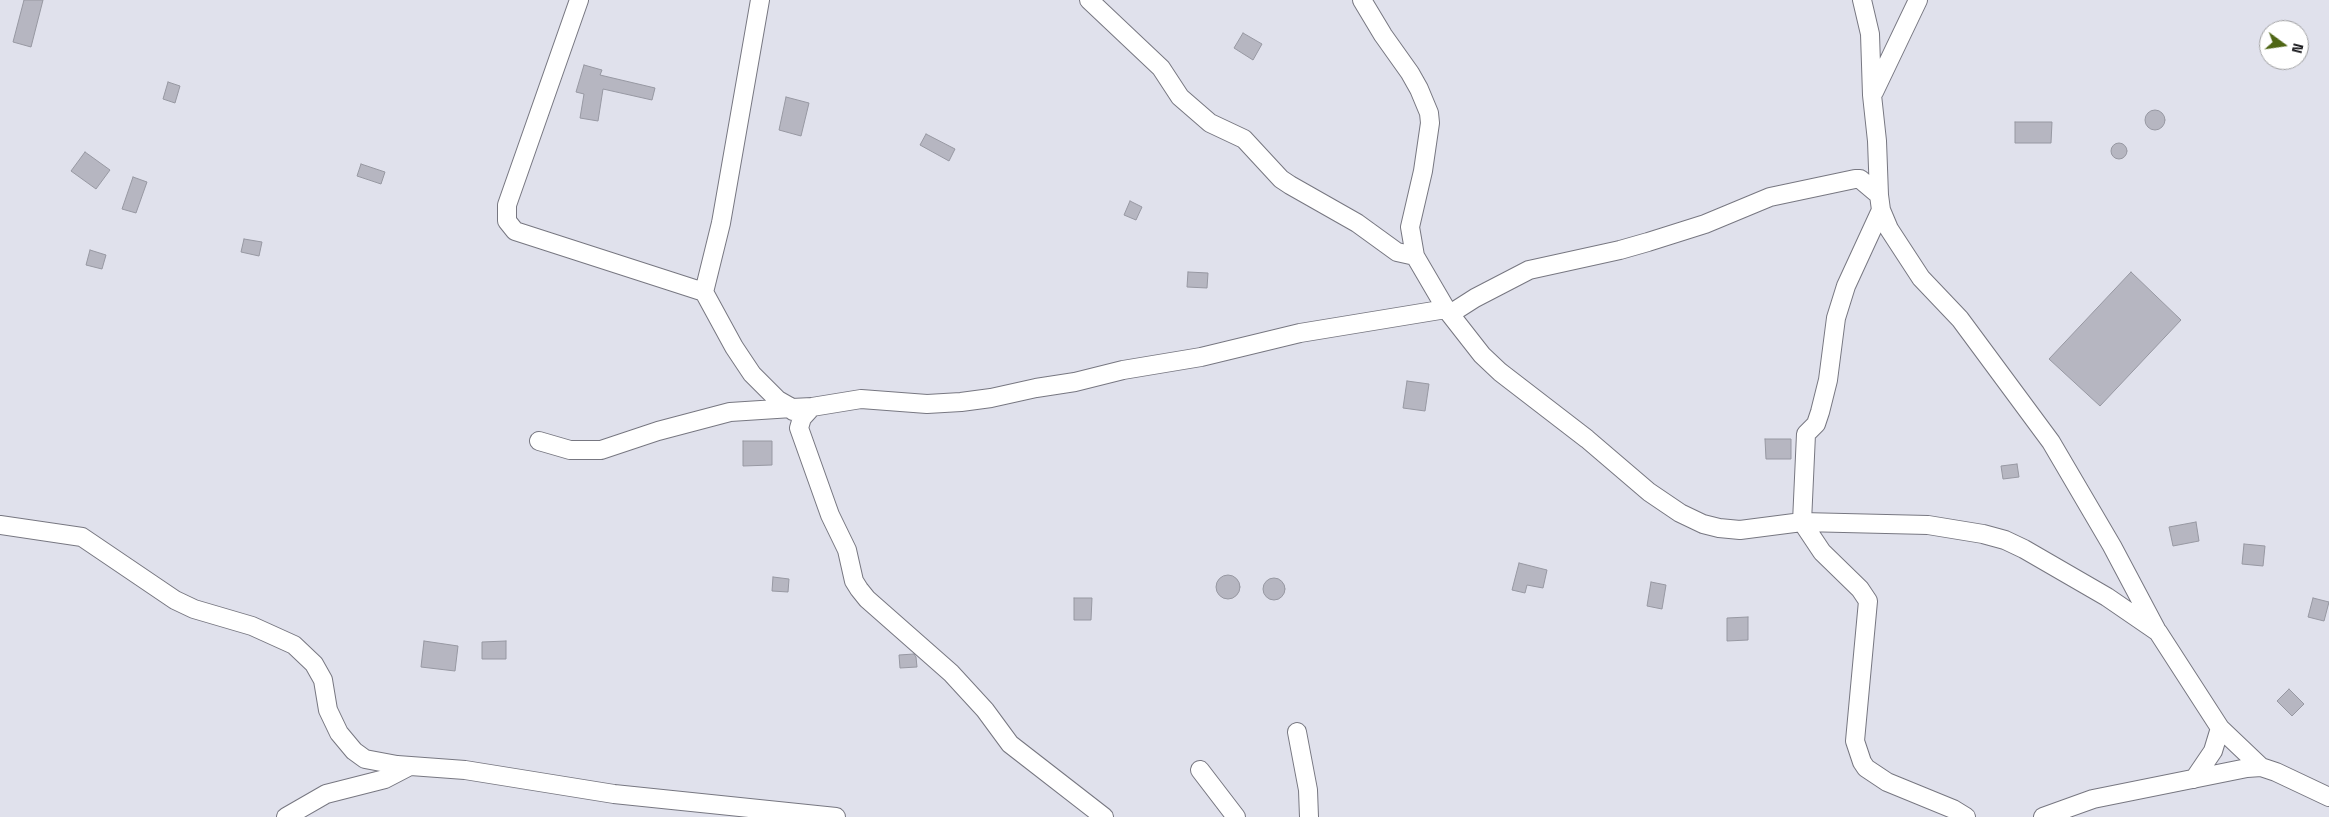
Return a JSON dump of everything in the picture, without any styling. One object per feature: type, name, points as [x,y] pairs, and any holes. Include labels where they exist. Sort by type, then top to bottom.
[{"type":"street","points":[[579,0],[507,205],[507,221],[515,231],[704,292]]},
{"type":"street","points":[[760,0],[721,223],[704,292],[734,347],[752,374],[778,400],[792,408],[830,515],[847,550],[854,581],[859,589],[867,599],[951,673],[985,710],[1010,744],[1104,817]]},
{"type":"street","points":[[1089,0],[1161,68],[1180,97],[1210,123],[1244,139],[1281,179],[1346,216],[1397,252],[1415,256]]},
{"type":"street","points":[[1362,0],[1383,35],[1410,73],[1429,113],[1430,123],[1423,171],[1410,227],[1415,256],[1448,312],[1482,355],[1500,372],[1587,439],[1649,492],[1680,513],[1702,524],[1731,529],[1802,522],[1928,524],[2005,540],[2024,549],[2106,597],[2158,632]]},
{"type":"street","points":[[1862,0],[1870,34],[1872,95],[1877,141],[1880,203],[1846,286],[1836,318],[1828,380],[1820,412],[1816,424],[1806,434],[1802,522],[1822,552],[1860,589],[1868,601],[1854,741],[1862,762],[1866,768],[1887,782],[1953,809],[1966,817]]},
{"type":"street","points":[[1872,95],[1918,0]]},
{"type":"street","points":[[539,441],[570,450],[601,450],[658,431],[721,414],[812,407],[861,399],[927,404],[991,398],[1075,382],[1123,370],[1202,356],[1300,332],[1448,312],[1529,270],[1639,245],[1704,224],[1770,197],[1856,178],[1860,179],[1880,203],[1902,252],[1921,278],[1960,319],[2051,442],[2112,546],[2158,632],[2220,728],[2261,767],[2329,797]]},
{"type":"street","points":[[799,428],[802,418],[812,407]]},
{"type":"street","points":[[0,525],[82,537],[175,600],[194,609],[252,626],[294,645],[314,664],[323,680],[328,710],[338,733],[354,752],[365,759],[410,766],[465,770],[614,794],[836,817]]},
{"type":"street","points":[[2194,779],[2213,751],[2220,728]]},
{"type":"street","points":[[1297,732],[1308,790],[1310,817]]},
{"type":"street","points":[[286,817],[326,794],[385,779],[410,766]]},
{"type":"street","points":[[2043,817],[2092,799],[2235,769],[2261,767]]},
{"type":"street","points":[[1200,770],[1236,817]]},
{"type":"building","points":[[24,0],[43,0],[31,47],[13,42]]},
{"type":"building","points":[[1243,33],[1262,44],[1253,60],[1234,48]]},
{"type":"building","points":[[584,65],[602,70],[600,75],[655,88],[652,100],[603,89],[598,121],[580,118],[584,94],[576,92]]},
{"type":"building","points":[[168,82],[180,86],[175,103],[163,99]]},
{"type":"building","points":[[786,97],[809,103],[801,136],[779,130]]},
{"type":"building","points":[[2155,110],[2162,113],[2165,120],[2162,127],[2155,130],[2148,127],[2145,120],[2148,113]]},
{"type":"building","points":[[2015,122],[2052,122],[2051,143],[2015,143]]},
{"type":"building","points":[[926,134],[955,149],[949,161],[920,145]]},
{"type":"building","points":[[2119,143],[2127,151],[2119,159],[2111,151]]},
{"type":"building","points":[[85,152],[110,170],[96,189],[71,171]]},
{"type":"building","points":[[361,164],[385,172],[381,184],[357,176]]},
{"type":"building","points":[[133,177],[147,182],[136,213],[122,209]]},
{"type":"building","points":[[1130,201],[1142,207],[1136,220],[1124,215]]},
{"type":"building","points":[[244,239],[262,242],[259,256],[241,252]]},
{"type":"building","points":[[90,250],[106,255],[102,269],[86,265]]},
{"type":"building","points":[[1188,272],[1208,273],[1207,288],[1187,287]]},
{"type":"building","points":[[2131,272],[2181,320],[2100,406],[2049,359]]},
{"type":"building","points":[[1407,381],[1429,384],[1425,411],[1403,408]]},
{"type":"building","points":[[1765,439],[1791,439],[1791,459],[1766,459]]},
{"type":"building","points":[[743,441],[772,441],[772,465],[743,466]]},
{"type":"building","points":[[2017,464],[2019,477],[2003,479],[2001,466]]},
{"type":"building","points":[[2196,522],[2199,541],[2173,546],[2169,527]]},
{"type":"building","points":[[2244,544],[2265,546],[2263,566],[2242,564]]},
{"type":"building","points":[[1519,563],[1547,570],[1543,588],[1527,585],[1525,593],[1512,590]]},
{"type":"building","points":[[1228,575],[1233,576],[1239,582],[1239,592],[1233,598],[1228,599],[1223,598],[1217,592],[1216,587],[1217,582],[1223,576]]},
{"type":"building","points":[[773,577],[789,579],[788,592],[772,591]]},
{"type":"building","points":[[1274,578],[1282,581],[1285,589],[1282,597],[1274,600],[1266,597],[1263,589],[1266,581]]},
{"type":"building","points":[[1651,582],[1666,585],[1662,609],[1647,606]]},
{"type":"building","points":[[1074,598],[1092,598],[1091,620],[1074,620]]},
{"type":"building","points":[[2313,598],[2329,602],[2324,621],[2308,617]]},
{"type":"building","points":[[1748,617],[1748,640],[1727,641],[1727,618]]},
{"type":"building","points":[[424,641],[458,646],[455,671],[421,667]]},
{"type":"building","points":[[506,641],[506,659],[482,659],[482,642]]},
{"type":"building","points":[[914,654],[917,667],[900,668],[899,655]]},
{"type":"building","points":[[2289,689],[2304,704],[2292,716],[2277,701]]}]
